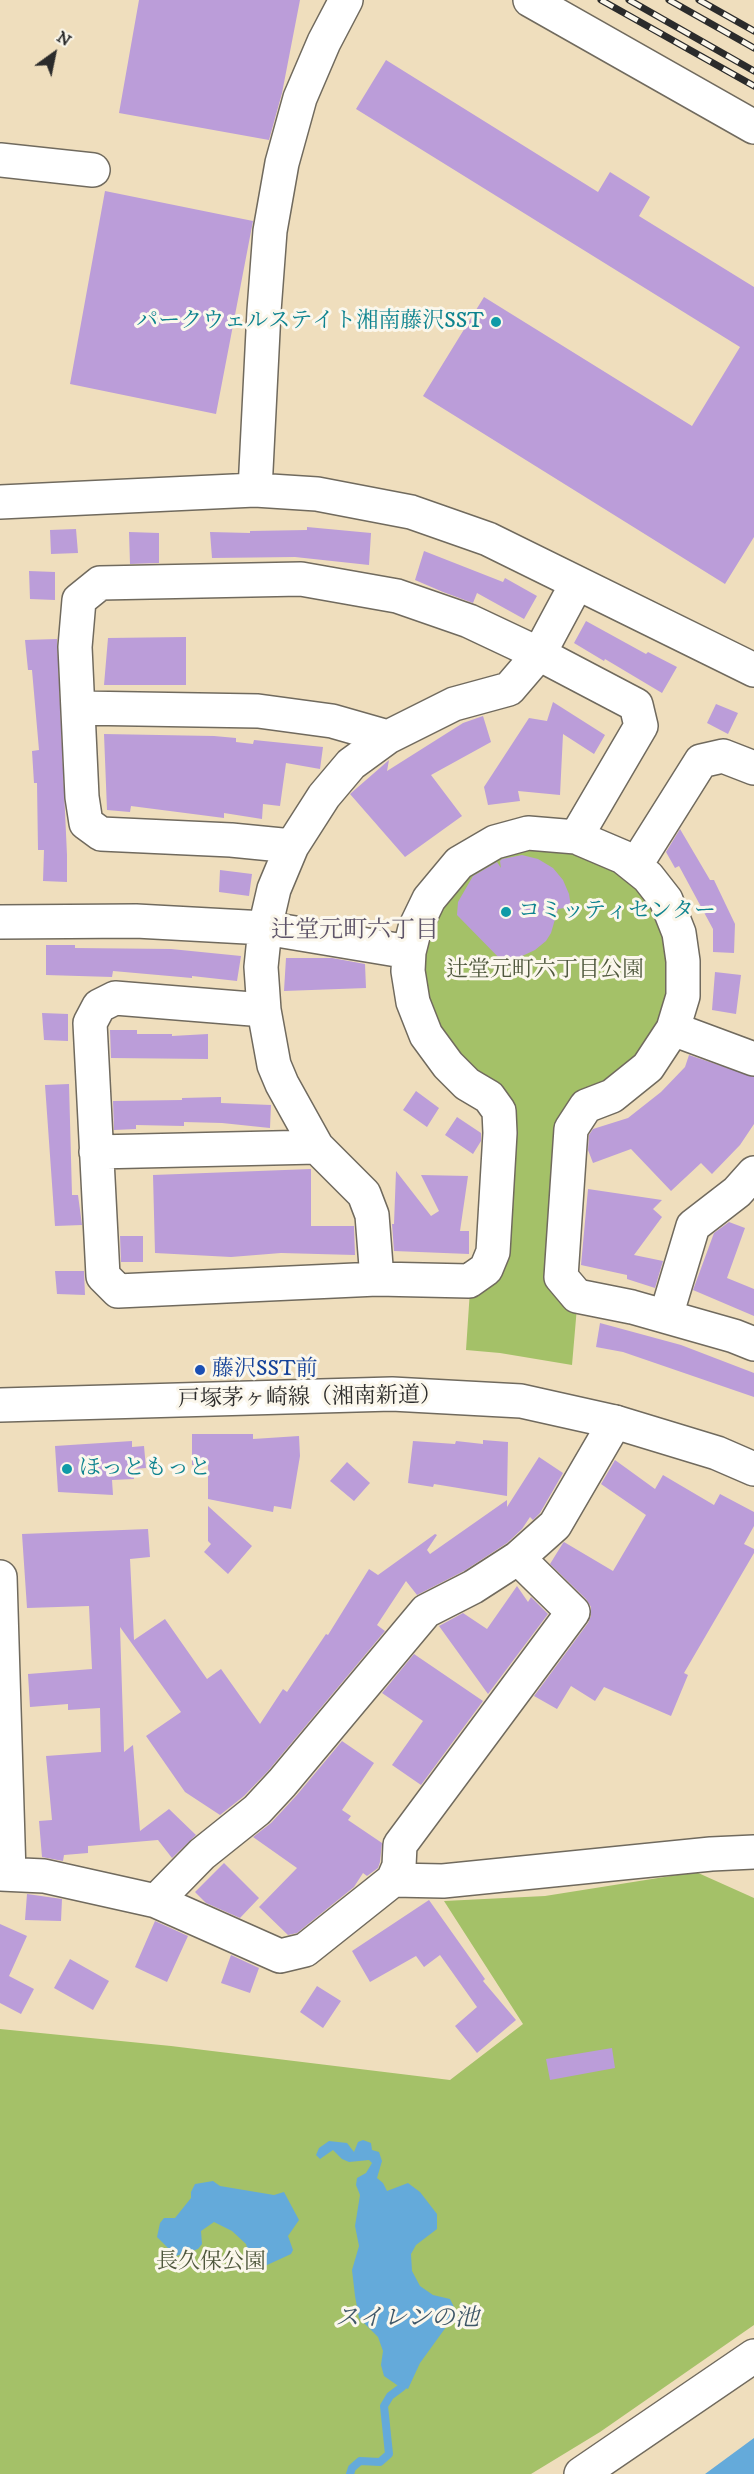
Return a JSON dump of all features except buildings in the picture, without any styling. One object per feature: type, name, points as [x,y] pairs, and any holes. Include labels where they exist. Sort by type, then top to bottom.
[{"type":"street","points":[[255,490],[266,277],[270,231],[282,163],[300,98],[324,42],[346,0]]},
{"type":"street","points":[[530,0],[754,128]]},
{"type":"street","points":[[0,160],[93,170]]},
{"type":"street","points":[[0,502],[255,490],[317,494],[411,512],[488,539],[754,670]]},
{"type":"street","points":[[292,846],[231,840],[101,834],[86,823],[82,797],[75,647],[79,600],[100,583],[301,579],[397,596],[470,621],[636,705],[641,726],[576,837]]},
{"type":"street","points":[[377,1279],[372,1215],[364,1194],[317,1147],[274,1065],[264,1010],[261,967],[265,928],[274,889],[292,846],[324,796],[351,765],[388,737],[454,704],[509,689],[539,654],[577,583]]},
{"type":"street","points":[[79,708],[258,711],[332,721],[388,737]]},
{"type":"street","points":[[635,866],[701,761],[723,756],[754,768]]},
{"type":"street","points":[[264,1010],[116,998],[99,1006],[90,1023],[103,1276],[118,1291],[377,1279],[469,1281],[486,1269],[493,1252],[500,1133],[499,1111],[489,1097],[467,1084],[447,1065],[426,1035],[413,1002],[408,970],[409,952],[415,928],[429,900],[459,863],[495,842],[528,833],[576,837],[609,850],[635,866],[648,877],[666,900],[679,933],[683,961],[683,996],[673,1029],[648,1067],[612,1096],[586,1106],[571,1129],[561,1277],[577,1296],[666,1316],[754,1344]]},
{"type":"street","points":[[0,922],[136,921],[265,928],[409,952]]},
{"type":"street","points":[[673,1029],[754,1059]]},
{"type":"street","points":[[96,1152],[317,1147]]},
{"type":"street","points":[[666,1316],[693,1226],[748,1188]]},
{"type":"street","name":"戸塚茅ヶ崎線（湘南新道）","points":[[0,1405],[392,1394],[521,1401],[615,1422],[717,1453],[754,1469]]},
{"type":"street","points":[[156,1901],[202,1854],[257,1810],[282,1784],[426,1611],[473,1587],[518,1558],[555,1525],[615,1422]]},
{"type":"street","points":[[0,1577],[4,1874],[44,1876],[156,1901],[280,1956],[305,1950],[393,1880],[399,1866],[400,1845],[573,1612],[518,1558]]},
{"type":"street","points":[[393,1880],[444,1881],[711,1854],[754,1852]]},
{"type":"street","points":[[580,2474],[754,2356]]},
{"type":"green space","name":"辻堂元町六丁目公園","points":[[529,844],[593,853],[654,901],[671,967],[666,1011],[642,1052],[609,1081],[571,1100],[563,1110],[558,1125],[577,1307],[572,1365],[466,1350],[470,1290],[514,1135],[459,1065],[425,1011],[421,939],[471,867]]},
{"type":"green space","name":"長久保公園","points":[[696,1872],[754,1898],[754,2325],[600,2432],[531,2474],[0,2474],[0,2029],[171,2046],[450,2080],[523,2024],[444,1901],[545,1896]]},
{"type":"water","name":"スイレンの池","points":[[363,2140],[371,2143],[372,2150],[379,2152],[382,2161],[377,2178],[387,2191],[408,2183],[420,2192],[437,2214],[437,2229],[416,2245],[411,2254],[412,2271],[420,2286],[433,2295],[450,2299],[454,2307],[454,2316],[420,2363],[408,2389],[384,2376],[381,2365],[383,2351],[378,2337],[359,2318],[355,2296],[352,2270],[359,2246],[355,2226],[360,2195],[356,2185],[357,2178],[366,2173],[372,2163],[369,2160],[349,2162],[333,2150],[320,2159],[316,2155],[319,2148],[329,2141],[347,2143],[354,2152],[358,2142]]},
{"type":"water","points":[[213,2181],[220,2186],[274,2195],[284,2192],[299,2220],[288,2236],[293,2250],[291,2254],[265,2266],[249,2254],[246,2244],[232,2231],[214,2222],[201,2231],[202,2244],[198,2249],[176,2256],[157,2237],[160,2223],[164,2218],[175,2218],[191,2198],[195,2184]]},
{"type":"water","points":[[754,2438],[754,2474],[705,2474]]},
{"type":"waterway","points":[[350,2474],[352,2468],[360,2461],[380,2462],[389,2454],[384,2406],[390,2396],[402,2387]]},
{"type":"railway","points":[[601,0],[754,86]]},
{"type":"railway","points":[[629,0],[754,71]]},
{"type":"railway","points":[[669,0],[754,48]]},
{"type":"railway","points":[[699,0],[754,31]]},
{"type":"place","name":"パークウェルステイト湘南藤沢SST","points":[[496,322]]},
{"type":"place","name":"コミッティセンター","points":[[506,912]]},
{"type":"place","name":"藤沢SST前","points":[[200,1370]]},
{"type":"place","name":"ほっともっと","points":[[67,1469]]},
{"type":"district","name":"辻堂元町六丁目","points":[[355,932]]}]
